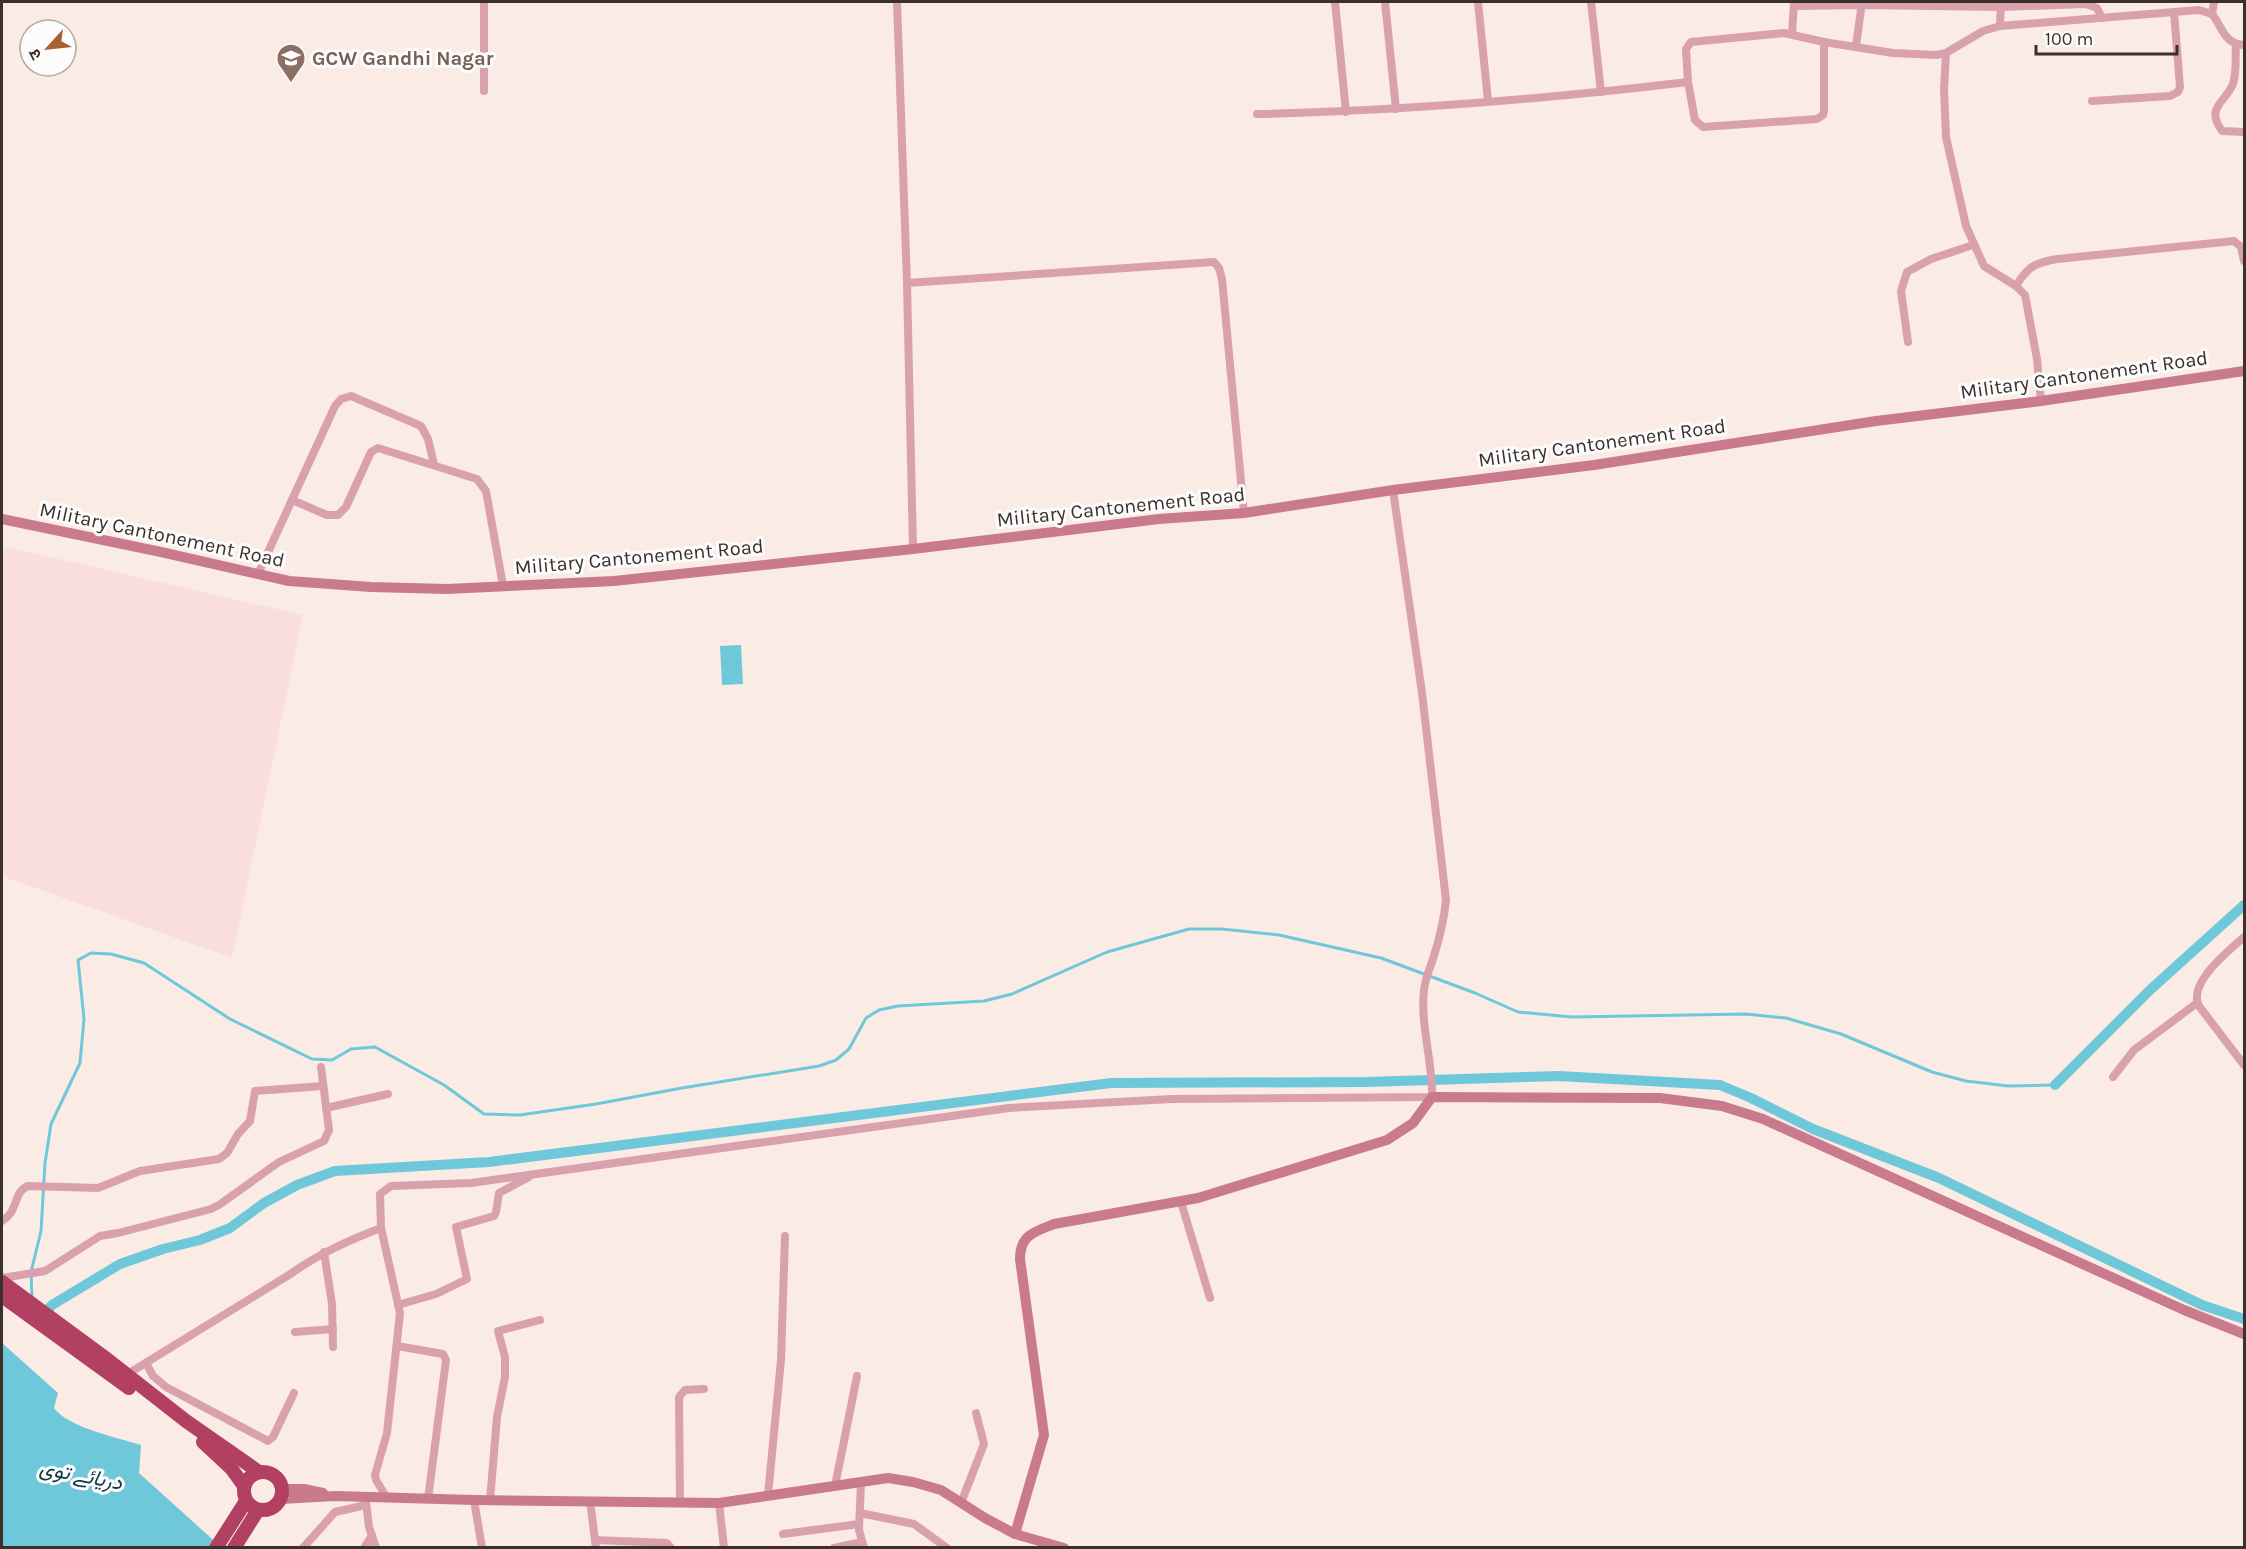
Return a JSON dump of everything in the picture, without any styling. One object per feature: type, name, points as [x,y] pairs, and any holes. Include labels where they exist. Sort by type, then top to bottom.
[{"type":"highway","points":[[2,1280],[8,1296],[105,1365],[215,1452],[244,1486],[246,1501],[216,1548]]},
{"type":"highway","points":[[105,1365],[126,1375],[186,1421],[260,1472],[272,1473],[277,1478],[282,1494],[270,1509],[258,1510],[246,1501]]},
{"type":"highway","points":[[244,1486],[248,1478],[260,1472]]},
{"type":"highway","points":[[234,1548],[258,1510]]},
{"type":"main road","name":"Military Cantonement Road","points":[[2,519],[289,581],[371,587],[447,589],[615,581],[913,549],[1158,519],[1244,513],[1393,490],[1594,465],[1876,421],[2041,401],[2244,371]]},
{"type":"main road","points":[[1015,1534],[1044,1435],[1020,1259],[1020,1247],[1026,1238],[1054,1224],[1198,1198],[1387,1140],[1413,1123],[1432,1092],[1660,1098],[1695,1101],[1740,1110],[1810,1139],[2184,1311],[2244,1334]]},
{"type":"main road","points":[[282,1494],[304,1489],[366,1501],[387,1498],[719,1503],[888,1478],[941,1490],[1015,1534],[1037,1544],[1064,1548]]},
{"type":"street","points":[[484,2],[484,91]]},
{"type":"street","points":[[897,2],[913,549]]},
{"type":"street","points":[[1335,2],[1346,112]]},
{"type":"street","points":[[1385,2],[1396,109]]},
{"type":"street","points":[[1478,2],[1488,101]]},
{"type":"street","points":[[1591,2],[1600,92]]},
{"type":"street","points":[[2214,2],[2212,14],[2224,36],[2240,45],[2233,82],[2218,104],[2216,114],[2222,131],[2244,132]]},
{"type":"street","points":[[1856,46],[1862,3]]},
{"type":"street","points":[[1792,34],[1794,4],[2086,4],[2097,8],[2102,18]]},
{"type":"street","points":[[2000,26],[2001,4]]},
{"type":"street","points":[[1824,42],[1824,111],[1821,117],[1703,127],[1695,120],[1688,82],[1686,49],[1691,42],[1778,33],[1893,53],[1924,55],[1947,53],[1983,31],[2000,26],[2199,10],[2212,14]]},
{"type":"street","points":[[2092,101],[2170,96],[2178,92],[2180,87],[2174,12]]},
{"type":"street","points":[[1947,53],[1944,89],[1946,137],[1966,226],[1984,266],[2016,286],[2028,302],[2041,401]]},
{"type":"street","points":[[1257,114],[1396,109],[1600,92],[1688,82]]},
{"type":"street","points":[[2016,286],[2032,266],[2057,259],[2234,241],[2241,246],[2244,261]]},
{"type":"street","points":[[1908,342],[1901,291],[1906,272],[1931,259],[1973,245]]},
{"type":"street","points":[[907,283],[1214,262],[1219,268],[1222,279],[1244,513]]},
{"type":"street","points":[[258,574],[335,406],[341,399],[347,396],[421,426],[428,440],[434,464]]},
{"type":"street","points":[[292,500],[327,515],[338,515],[346,507],[371,452],[378,448],[477,479],[484,486],[503,586]]},
{"type":"street","points":[[387,1498],[375,1475],[387,1433],[400,1314],[381,1228],[380,1194],[391,1186],[471,1182],[1009,1108],[1172,1099],[1432,1092],[1424,1006],[1425,981],[1444,919],[1446,900],[1422,693],[1393,490]]},
{"type":"street","points":[[2244,937],[2209,971],[2197,994],[2197,1002],[2244,1065]]},
{"type":"street","points":[[2113,1077],[2134,1050],[2197,1002]]},
{"type":"street","points":[[2,1280],[45,1271],[100,1236],[203,1212],[219,1205],[279,1162],[324,1141],[328,1130],[321,1067]]},
{"type":"street","points":[[2,1221],[13,1211],[21,1190],[28,1186],[98,1188],[140,1171],[219,1159],[227,1153],[238,1134],[250,1121],[255,1091],[323,1086]]},
{"type":"street","points":[[326,1108],[388,1094]]},
{"type":"street","points":[[398,1305],[436,1294],[467,1279],[456,1227],[494,1215],[499,1193],[536,1173]]},
{"type":"street","points":[[1181,1202],[1210,1298]]},
{"type":"street","points":[[126,1375],[324,1252],[381,1228]]},
{"type":"street","points":[[768,1495],[781,1360],[785,1236]]},
{"type":"street","points":[[324,1252],[332,1304],[333,1347]]},
{"type":"street","points":[[490,1500],[497,1417],[505,1377],[505,1357],[498,1331],[540,1320]]},
{"type":"street","points":[[295,1332],[333,1329]]},
{"type":"street","points":[[396,1346],[443,1354],[446,1360],[428,1499]]},
{"type":"street","points":[[146,1363],[153,1376],[166,1387],[268,1441],[273,1437],[294,1393]]},
{"type":"street","points":[[835,1486],[857,1376]]},
{"type":"street","points":[[680,1503],[679,1397],[685,1390],[704,1389]]},
{"type":"street","points":[[961,1503],[984,1444],[976,1413]]},
{"type":"street","points":[[834,1548],[863,1545],[859,1524],[861,1482]]},
{"type":"street","points":[[474,1500],[482,1548]]},
{"type":"street","points":[[303,1548],[335,1512],[366,1501],[376,1548]]},
{"type":"street","points":[[590,1501],[596,1544],[667,1543],[672,1548]]},
{"type":"street","points":[[719,1503],[724,1548]]},
{"type":"street","points":[[860,1513],[914,1524],[947,1548]]},
{"type":"street","points":[[783,1534],[859,1524]]},
{"type":"street","points":[[364,1548],[372,1535]]},
{"type":"shaded area","points":[[2,546],[303,615],[232,958],[2,876]]},
{"type":"water","points":[[741,645],[743,684],[722,685],[720,646]]},
{"type":"water","name":"دریائے توی","points":[[2,1343],[58,1393],[54,1408],[61,1415],[94,1431],[141,1445],[139,1473],[221,1547],[2,1547]]},
{"type":"waterway","points":[[2055,1085],[2150,990],[2244,905]]},
{"type":"waterway","points":[[32,1299],[31,1272],[41,1231],[45,1163],[51,1124],[80,1063],[84,1019],[78,960],[91,953],[111,954],[144,963],[230,1019],[312,1059],[332,1060],[351,1049],[375,1047],[444,1085],[484,1114],[520,1115],[819,1066],[836,1060],[849,1049],[866,1018],[879,1010],[898,1006],[984,1001],[1012,994],[1107,952],[1189,929],[1222,929],[1279,935],[1381,958],[1475,993],[1518,1012],[1572,1017],[1746,1014],[1786,1018],[1841,1034],[1932,1072],[1966,1081],[2008,1086],[2055,1085]]},
{"type":"waterway","points":[[40,1318],[52,1305],[120,1264],[163,1249],[200,1240],[230,1228],[264,1203],[297,1185],[335,1171],[489,1162],[1111,1083],[1366,1082],[1559,1076],[1720,1085],[1813,1129],[1939,1178],[2202,1305],[2244,1319]]},
{"type":"place","name":"GCW Gandhi Nagar","points":[[291,84]]}]
